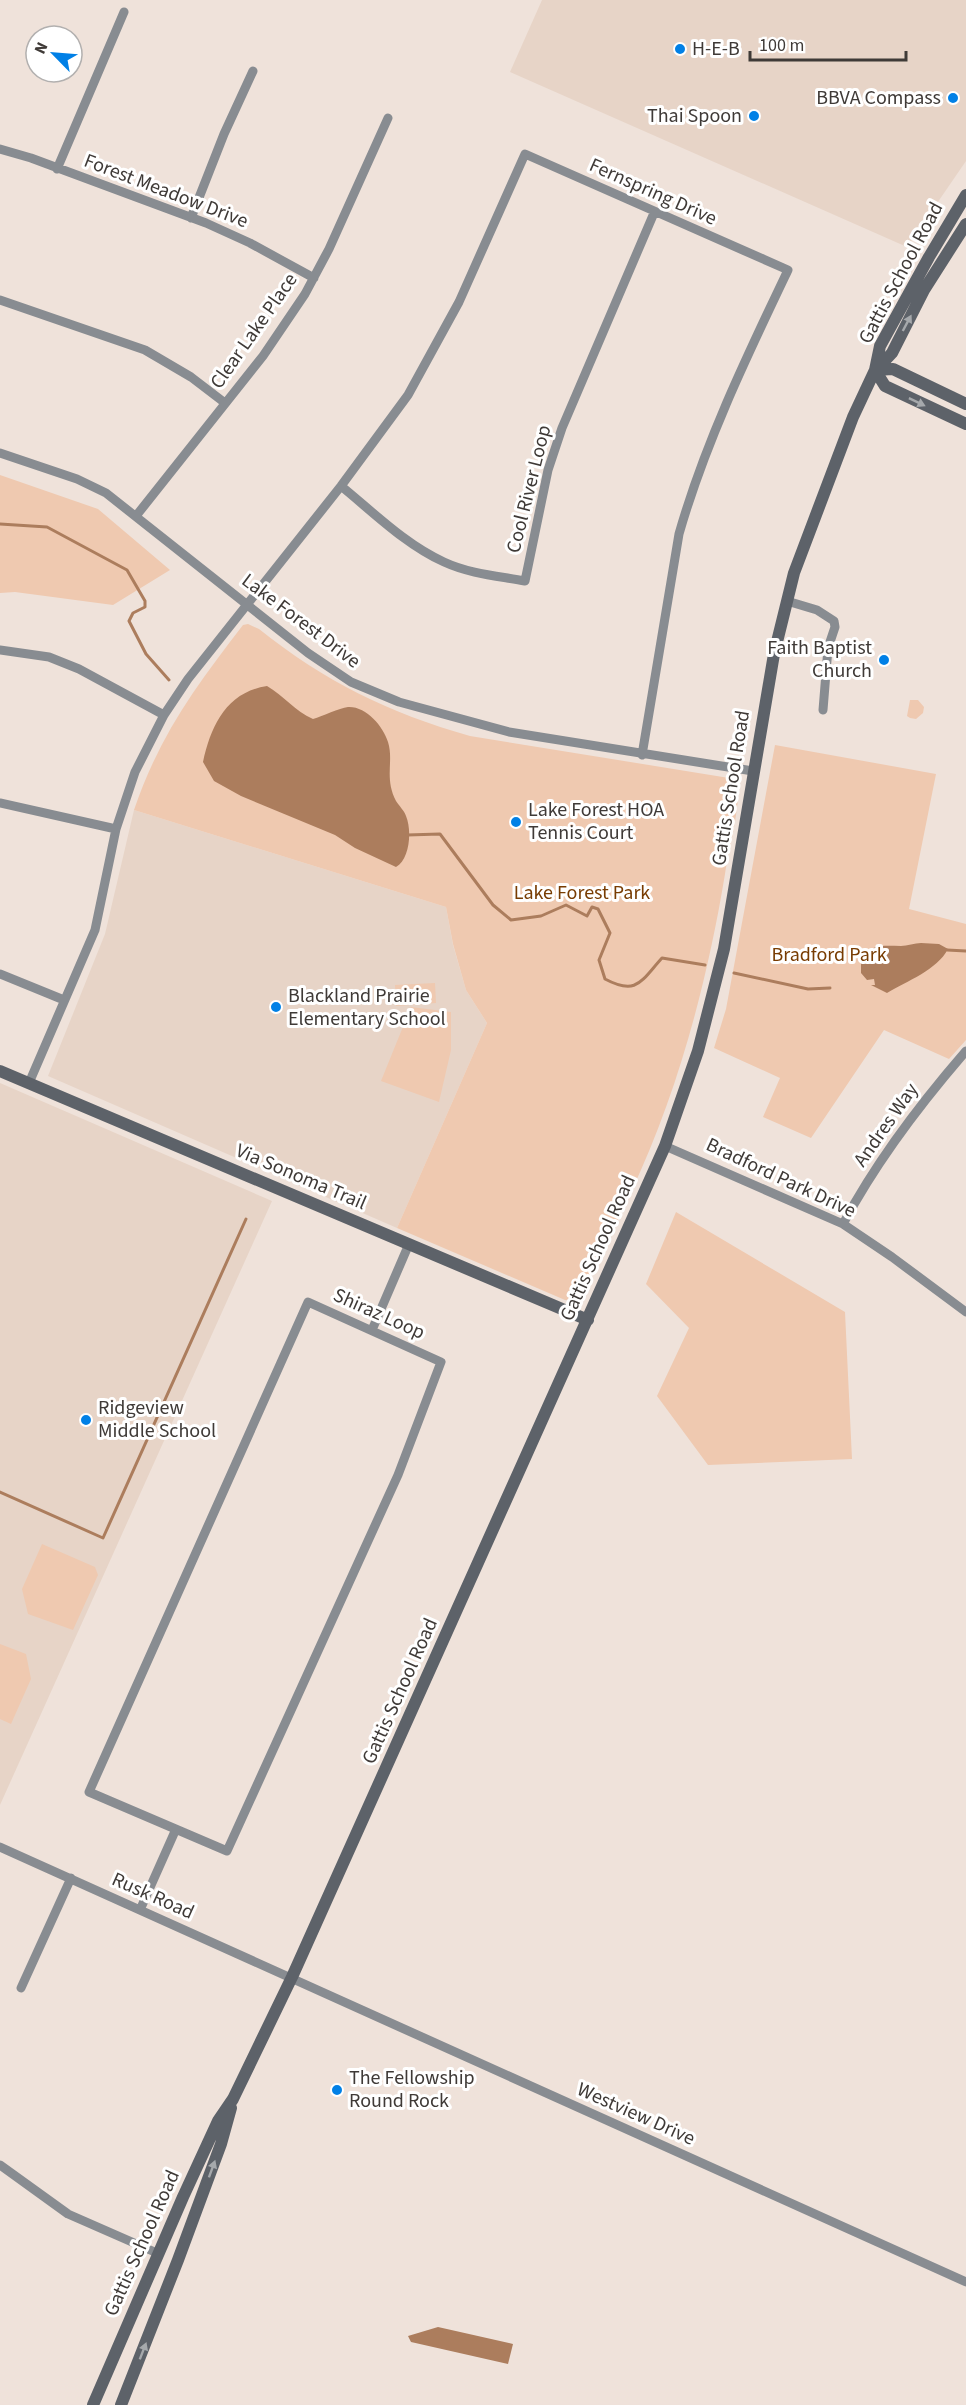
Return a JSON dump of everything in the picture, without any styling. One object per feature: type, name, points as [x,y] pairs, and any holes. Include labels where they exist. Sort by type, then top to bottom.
[{"type":"main road","name":"Gattis School Road","points":[[93,2405],[157,2253],[218,2121],[233,2099],[292,1977],[665,1146],[698,1051],[715,989],[724,949],[774,654],[794,573],[818,504],[853,417],[875,370],[880,346],[928,257],[966,195]]},
{"type":"main road","name":"Gattis School Road","points":[[875,370],[892,352],[924,290],[966,224]]},
{"type":"main road","points":[[966,404],[893,369],[875,370],[885,386],[966,424]]},
{"type":"main road","name":"Via Sonoma Trail","points":[[0,1071],[588,1320]]},
{"type":"main road","name":"Gattis School Road","points":[[121,2405],[221,2144],[233,2099]]},
{"type":"street","points":[[57,169],[124,12]]},
{"type":"street","points":[[191,218],[224,134],[253,70]]},
{"type":"street","name":"Clear Lake Place","points":[[136,516],[284,328],[329,249],[388,118]]},
{"type":"street","name":"Forest Meadow Drive","points":[[0,149],[191,218],[250,243],[314,278]]},
{"type":"street","name":"Fernspring Drive","points":[[29,1083],[94,930],[116,829],[135,772],[164,715],[188,679],[341,486],[408,395],[459,302],[525,154],[654,213],[788,270],[750,349],[688,503],[679,534],[642,755]]},
{"type":"street","name":"Cool River Loop","points":[[341,486],[420,550],[468,571],[525,581],[548,470],[562,428],[654,213]]},
{"type":"street","points":[[0,300],[145,350],[191,377],[225,403]]},
{"type":"street","name":"Lake Forest Drive","points":[[0,453],[96,487],[136,516],[308,653],[351,682],[399,702],[509,732],[753,771]]},
{"type":"street","points":[[787,601],[817,610],[834,621],[835,627],[828,648],[823,710]]},
{"type":"street","points":[[0,650],[49,657],[69,665],[164,715]]},
{"type":"street","points":[[0,803],[116,829]]},
{"type":"street","points":[[0,974],[64,1000]]},
{"type":"street","name":"Andres Way","points":[[843,1224],[858,1196],[932,1090],[966,1051]]},
{"type":"street","name":"Bradford Park Drive","points":[[665,1146],[843,1224],[966,1312]]},
{"type":"street","points":[[372,1330],[409,1244]]},
{"type":"street","name":"Shiraz Loop","points":[[308,1302],[372,1330],[441,1362],[409,1448],[227,1851],[89,1792],[308,1302]]},
{"type":"street","points":[[140,1910],[176,1829]]},
{"type":"street","name":"Rusk Road","points":[[0,1847],[292,1977]]},
{"type":"street","points":[[21,1988],[70,1878]]},
{"type":"street","name":"Westview Drive","points":[[292,1977],[966,2282]]},
{"type":"street","points":[[0,2165],[68,2214],[157,2253]]},
{"type":"shaded area","points":[[542,0],[966,0],[966,161],[907,247],[510,72]]},
{"type":"shaded area","points":[[267,686],[313,719],[348,707],[367,713],[378,724],[386,736],[390,749],[392,793],[405,814],[409,829],[407,851],[401,863],[396,867],[355,848],[335,835],[241,796],[214,781],[203,762],[216,723],[231,703],[241,695]]},
{"type":"shaded area","name":"Blackland Prairie Elementary School","points":[[134,810],[446,907],[453,945],[466,990],[487,1023],[397,1228],[48,1076],[105,934]]},
{"type":"shaded area","points":[[921,943],[939,944],[948,949],[929,969],[887,993],[871,985],[875,985],[874,979],[867,980],[861,973],[861,959],[874,948]]},
{"type":"shaded area","name":"Ridgeview Middle School","points":[[0,1083],[272,1201],[0,1805]]},
{"type":"shaded area","points":[[438,2327],[513,2344],[508,2364],[411,2342],[408,2336]]},
{"type":"green space","points":[[0,475],[98,509],[170,570],[113,605],[15,592],[0,593]]},
{"type":"green space","name":"Lake Forest Park","points":[[248,624],[259,629],[283,648],[333,680],[385,706],[440,727],[470,736],[729,778],[738,784],[736,816],[718,915],[700,996],[677,1076],[631,1192],[578,1298],[574,1301],[565,1300],[397,1228],[487,1023],[466,990],[453,944],[446,907],[134,810],[155,758],[180,713],[226,647],[243,625]]},
{"type":"green space","points":[[910,700],[918,700],[924,707],[923,713],[916,719],[907,716]]},
{"type":"green space","name":"Bradford Park","points":[[775,745],[936,774],[909,909],[966,924],[966,1040],[949,1059],[884,1030],[811,1138],[763,1117],[780,1078],[714,1048],[726,1009]]},
{"type":"green space","points":[[435,983],[436,1003],[396,1006],[395,985]]},
{"type":"green space","points":[[411,1007],[451,1012],[451,1050],[439,1102],[381,1081]]},
{"type":"green space","points":[[676,1212],[845,1312],[852,1459],[708,1465],[657,1396],[689,1328],[646,1284]]},
{"type":"green space","points":[[42,1544],[95,1567],[98,1575],[73,1630],[28,1614],[22,1589]]},
{"type":"green space","points":[[0,1644],[26,1654],[31,1679],[11,1724],[0,1719]]},
{"type":"waterway","points":[[0,524],[47,527],[127,570],[145,601],[145,607],[133,613],[129,621],[146,654],[169,680]]},
{"type":"waterway","points":[[407,835],[440,834],[493,905],[511,920],[541,916],[566,905],[587,916],[592,907],[598,909],[610,933],[599,960],[605,979],[616,984],[624,986],[638,984],[662,958],[705,965]]},
{"type":"waterway","points":[[947,950],[966,951]]},
{"type":"waterway","points":[[734,973],[808,989],[830,988]]},
{"type":"waterway","points":[[0,1492],[103,1538],[246,1219]]},
{"type":"place","name":"H-E-B","points":[[680,49]]},
{"type":"place","name":"BBVA Compass","points":[[953,98]]},
{"type":"place","name":"Thai Spoon","points":[[754,116]]},
{"type":"place","name":"Faith Baptist Church","points":[[884,660]]},
{"type":"place","name":"Lake Forest HOA Tennis Court","points":[[516,822]]},
{"type":"place","name":"Blackland Prairie Elementary School","points":[[276,1007]]},
{"type":"place","name":"Ridgeview Middle School","points":[[86,1420]]},
{"type":"place","name":"The Fellowship Round Rock","points":[[337,2090]]}]
